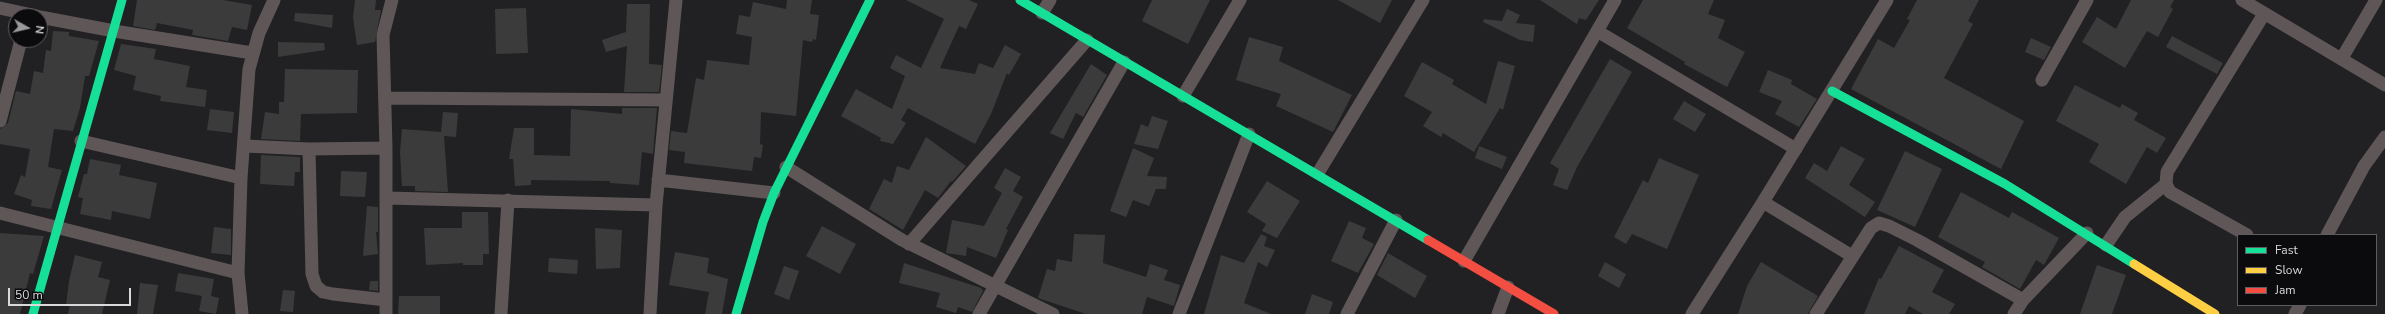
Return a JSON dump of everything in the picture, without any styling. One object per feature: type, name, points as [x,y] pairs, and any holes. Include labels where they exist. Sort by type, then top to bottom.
[{"type":"street","points":[[33,314],[122,0]]},
{"type":"street","points":[[242,314],[238,273],[249,69],[252,54],[274,0]]},
{"type":"street","points":[[386,314],[387,198],[383,35],[392,0]]},
{"type":"street","points":[[650,314],[656,204],[676,0]]},
{"type":"street","points":[[736,314],[763,222],[774,193],[870,0]]},
{"type":"street","points":[[1020,0],[1182,96],[1318,173],[1554,314]]},
{"type":"street","points":[[1042,13],[1050,0]]},
{"type":"street","points":[[1182,96],[1240,0]]},
{"type":"street","points":[[1318,173],[1423,0]]},
{"type":"street","points":[[1464,261],[1615,0]]},
{"type":"street","points":[[1692,314],[1796,149],[1887,0]]},
{"type":"street","points":[[2042,80],[2087,0]]},
{"type":"street","points":[[2242,0],[2342,58],[2385,85]]},
{"type":"street","points":[[2342,58],[2376,0]]},
{"type":"street","points":[[2245,234],[2170,192],[2166,184],[2167,172],[2264,14]]},
{"type":"street","points":[[48,19],[252,54]]},
{"type":"street","points":[[1597,31],[1796,149]]},
{"type":"street","points":[[909,244],[1087,40]]},
{"type":"street","points":[[0,121],[5,78],[18,48]]},
{"type":"street","points":[[979,314],[1124,62]]},
{"type":"street","points":[[1832,91],[1929,141],[2087,233],[2215,314]]},
{"type":"street","points":[[385,98],[666,100]]},
{"type":"street","points":[[1179,314],[1249,134]]},
{"type":"street","points":[[2328,234],[2364,166],[2385,137]]},
{"type":"street","points":[[81,141],[242,178]]},
{"type":"street","points":[[245,146],[309,149],[386,148]]},
{"type":"street","points":[[309,149],[312,274],[316,286],[323,292],[386,300]]},
{"type":"street","points":[[786,168],[857,214],[909,244],[1053,314]]},
{"type":"street","points":[[658,180],[774,193]]},
{"type":"street","points":[[2106,245],[2125,217],[2166,184]]},
{"type":"street","points":[[387,198],[656,204]]},
{"type":"street","points":[[501,314],[508,200]]},
{"type":"street","points":[[1763,202],[1852,256]]},
{"type":"street","points":[[0,213],[58,230],[238,273]]},
{"type":"street","points":[[1347,314],[1396,220]]},
{"type":"street","points":[[1816,314],[1871,228],[1879,223],[1889,226],[2023,300]]},
{"type":"street","points":[[2014,314],[2023,300],[2087,233]]},
{"type":"street","points":[[1498,314],[1508,287]]},
{"type":"building","points":[[137,0],[223,0],[252,5],[247,30],[232,27],[228,41],[192,35],[193,30],[157,23],[155,30],[133,26]]},
{"type":"building","points":[[355,0],[376,0],[375,10],[381,10],[375,42],[357,45],[353,18]]},
{"type":"building","points":[[787,0],[812,0],[810,14],[819,15],[816,40],[813,39],[812,42],[803,40],[796,116],[761,112],[760,144],[763,145],[761,158],[754,157],[752,171],[684,163],[685,152],[669,150],[671,131],[687,133],[696,78],[704,80],[707,60],[749,65],[752,37],[736,34],[739,15],[750,17],[753,2],[786,9]]},
{"type":"building","points":[[906,0],[969,0],[978,4],[966,29],[959,26],[940,68],[975,74],[979,63],[993,68],[1005,45],[1021,54],[1009,75],[1007,73],[991,114],[975,144],[908,108],[901,120],[906,123],[893,144],[880,141],[881,138],[841,116],[856,89],[892,109],[905,76],[890,68],[896,55],[921,68],[944,19]]},
{"type":"building","points":[[1152,0],[1210,0],[1188,44],[1142,21]]},
{"type":"building","points":[[1338,0],[1392,0],[1380,23]]},
{"type":"building","points":[[1540,0],[1599,0],[1586,20],[1579,18],[1577,24]]},
{"type":"building","points":[[1643,0],[1714,0],[1708,14],[1725,20],[1718,38],[1745,52],[1727,87],[1684,64],[1685,62],[1627,28]]},
{"type":"building","points":[[1917,0],[1979,0],[1968,21],[1973,24],[1944,78],[2024,121],[2001,169],[1851,89],[1878,39],[1894,48],[1910,20],[1907,19]]},
{"type":"building","points":[[2131,0],[2174,0],[2170,7],[2173,9],[2158,37],[2147,31],[2125,68],[2082,42],[2097,17],[2116,29]]},
{"type":"building","points":[[627,4],[650,4],[649,64],[662,65],[659,92],[624,92],[627,46],[606,52],[602,40],[626,32]]},
{"type":"building","points":[[526,8],[528,53],[496,54],[495,9]]},
{"type":"building","points":[[1507,9],[1520,15],[1516,23],[1535,25],[1533,42],[1520,40],[1483,22],[1484,19],[1502,21]]},
{"type":"building","points":[[295,13],[333,15],[332,28],[294,21]]},
{"type":"building","points":[[53,31],[69,32],[69,36],[99,41],[89,76],[85,76],[80,108],[73,131],[54,129],[48,167],[62,170],[51,209],[31,206],[32,200],[14,194],[21,175],[25,177],[30,149],[0,144],[0,129],[8,123],[16,91],[30,94],[34,71],[43,73],[46,50],[51,51]]},
{"type":"building","points":[[2172,36],[2223,63],[2217,74],[2166,47]]},
{"type":"building","points":[[1249,37],[1283,47],[1279,61],[1352,95],[1333,132],[1276,106],[1281,94],[1236,80]]},
{"type":"building","points":[[2031,38],[2051,47],[2044,60],[2025,52]]},
{"type":"building","points":[[278,42],[324,43],[325,50],[278,57]]},
{"type":"building","points":[[121,44],[156,49],[154,59],[190,66],[186,87],[207,90],[205,107],[160,101],[161,96],[133,90],[136,76],[114,70]]},
{"type":"building","points":[[1610,59],[1632,72],[1577,167],[1567,190],[1553,185],[1559,169],[1550,163]]},
{"type":"building","points":[[1498,61],[1515,66],[1503,110],[1500,108],[1474,152],[1443,133],[1441,137],[1423,126],[1432,112],[1404,96],[1422,62],[1454,80],[1452,84],[1486,104]]},
{"type":"building","points":[[1091,64],[1107,75],[1083,117],[1076,113],[1063,139],[1050,133]]},
{"type":"building","points":[[285,69],[358,70],[357,113],[301,114],[300,141],[261,139],[265,112],[279,114],[279,102],[284,102]]},
{"type":"building","points":[[1768,70],[1792,80],[1791,84],[1817,99],[1799,127],[1775,114],[1782,101],[1759,92]]},
{"type":"building","points":[[2075,85],[2120,108],[2122,104],[2138,113],[2134,120],[2166,138],[2157,153],[2147,147],[2126,184],[2089,162],[2099,144],[2056,121]]},
{"type":"building","points":[[1684,101],[1706,114],[1695,132],[1673,119]]},
{"type":"building","points":[[622,108],[657,108],[653,154],[642,152],[639,185],[610,183],[610,181],[531,180],[531,185],[515,186],[513,159],[509,159],[514,128],[534,128],[534,155],[570,156],[571,109],[622,114]]},
{"type":"building","points":[[210,109],[234,112],[232,133],[207,130]]},
{"type":"building","points":[[443,112],[458,113],[456,137],[444,136],[448,192],[415,191],[415,186],[402,186],[400,152],[402,129],[441,132]]},
{"type":"building","points":[[1152,116],[1168,121],[1158,149],[1134,144],[1141,124],[1148,127]]},
{"type":"building","points":[[926,137],[966,166],[952,182],[951,181],[938,198],[925,190],[903,230],[869,209],[884,179],[892,183],[897,166],[909,170]]},
{"type":"building","points":[[1479,146],[1507,157],[1502,169],[1475,158]]},
{"type":"building","points":[[1841,146],[1865,159],[1849,185],[1875,202],[1865,217],[1805,178],[1814,163],[1827,171]]},
{"type":"building","points":[[1133,148],[1154,158],[1147,176],[1167,177],[1166,189],[1156,189],[1149,206],[1133,200],[1126,217],[1110,211]]},
{"type":"building","points":[[1905,151],[1942,169],[1915,227],[1877,210]]},
{"type":"building","points":[[261,155],[300,157],[300,172],[295,172],[294,186],[260,184]]},
{"type":"building","points":[[1659,158],[1699,175],[1667,249],[1632,234],[1626,244],[1614,237],[1643,180],[1648,183]]},
{"type":"building","points":[[90,159],[121,165],[119,175],[157,183],[150,219],[112,211],[111,220],[80,214],[83,198],[78,197],[84,174],[87,174]]},
{"type":"building","points":[[1005,168],[1021,177],[1013,191],[1023,197],[1006,229],[1008,230],[996,258],[967,247],[966,256],[946,253],[952,220],[984,226],[1002,193],[994,188]]},
{"type":"building","points":[[341,171],[367,172],[365,197],[340,196]]},
{"type":"building","points":[[1267,181],[1300,201],[1277,238],[1262,231],[1266,224],[1247,212]]},
{"type":"building","points":[[1961,192],[2009,218],[2012,212],[2059,238],[2044,265],[2036,260],[2020,289],[1982,267],[1985,262],[1938,237]]},
{"type":"building","points":[[367,206],[378,207],[378,232],[376,232],[378,254],[363,256]]},
{"type":"building","points":[[462,212],[488,212],[489,254],[483,254],[483,265],[463,265],[463,263],[426,265],[424,228],[462,228]]},
{"type":"building","points":[[1349,221],[1366,228],[1362,238],[1374,244],[1358,273],[1331,261]]},
{"type":"building","points":[[822,226],[856,244],[840,274],[806,256]]},
{"type":"building","points":[[214,227],[231,229],[231,255],[211,253]]},
{"type":"building","points":[[595,228],[622,230],[620,268],[596,269]]},
{"type":"building","points":[[0,233],[44,236],[33,274],[30,273],[20,314],[0,314]]},
{"type":"building","points":[[1074,234],[1105,235],[1103,263],[1146,277],[1150,264],[1168,270],[1164,280],[1180,285],[1174,306],[1147,297],[1142,314],[1086,314],[1038,298],[1047,269],[1055,271],[1057,259],[1072,262]]},
{"type":"building","points":[[1261,234],[1267,237],[1264,246],[1275,250],[1267,267],[1258,262],[1244,303],[1271,314],[1204,314],[1221,255],[1244,263]]},
{"type":"building","points":[[1899,246],[1944,270],[1932,292],[1955,304],[1949,314],[1923,314],[1909,306],[1905,314],[1864,314],[1879,278],[1881,279]]},
{"type":"building","points":[[675,252],[709,258],[707,273],[728,279],[722,314],[705,314],[709,292],[669,285]]},
{"type":"building","points":[[1388,253],[1427,276],[1415,298],[1377,275]]},
{"type":"building","points":[[75,255],[102,262],[98,277],[110,280],[102,314],[68,314],[70,305],[66,305],[69,281]]},
{"type":"building","points":[[549,258],[578,260],[577,274],[548,272]]},
{"type":"building","points":[[1605,262],[1626,274],[1619,288],[1598,276]]},
{"type":"building","points":[[1761,262],[1818,296],[1808,314],[1738,314],[1747,286]]},
{"type":"building","points":[[904,263],[981,288],[983,291],[972,312],[958,307],[956,313],[936,307],[940,293],[899,283]]},
{"type":"building","points":[[2097,265],[2126,275],[2112,314],[2080,314]]},
{"type":"building","points":[[784,266],[799,271],[789,300],[774,294]]},
{"type":"building","points":[[178,273],[214,279],[211,296],[219,298],[216,314],[199,311],[202,296],[175,291]]},
{"type":"building","points":[[370,281],[378,281],[378,291],[369,290]]},
{"type":"building","points":[[140,283],[158,285],[153,314],[137,314]]},
{"type":"building","points":[[283,290],[295,291],[293,312],[280,311]]},
{"type":"building","points":[[1312,294],[1333,302],[1329,314],[1305,314]]},
{"type":"building","points":[[399,296],[440,296],[440,314],[398,314]]},
{"type":"traffic: fast","points":[[33,314],[122,0]]},
{"type":"traffic: fast","points":[[736,314],[763,222],[774,193],[870,0]]},
{"type":"traffic: fast","points":[[1020,0],[1428,240]]},
{"type":"traffic: fast","points":[[1832,91],[2005,184],[2134,264]]},
{"type":"traffic: slow","points":[[2134,264],[2215,314]]},
{"type":"traffic: jam","points":[[1428,240],[1554,314]]}]
